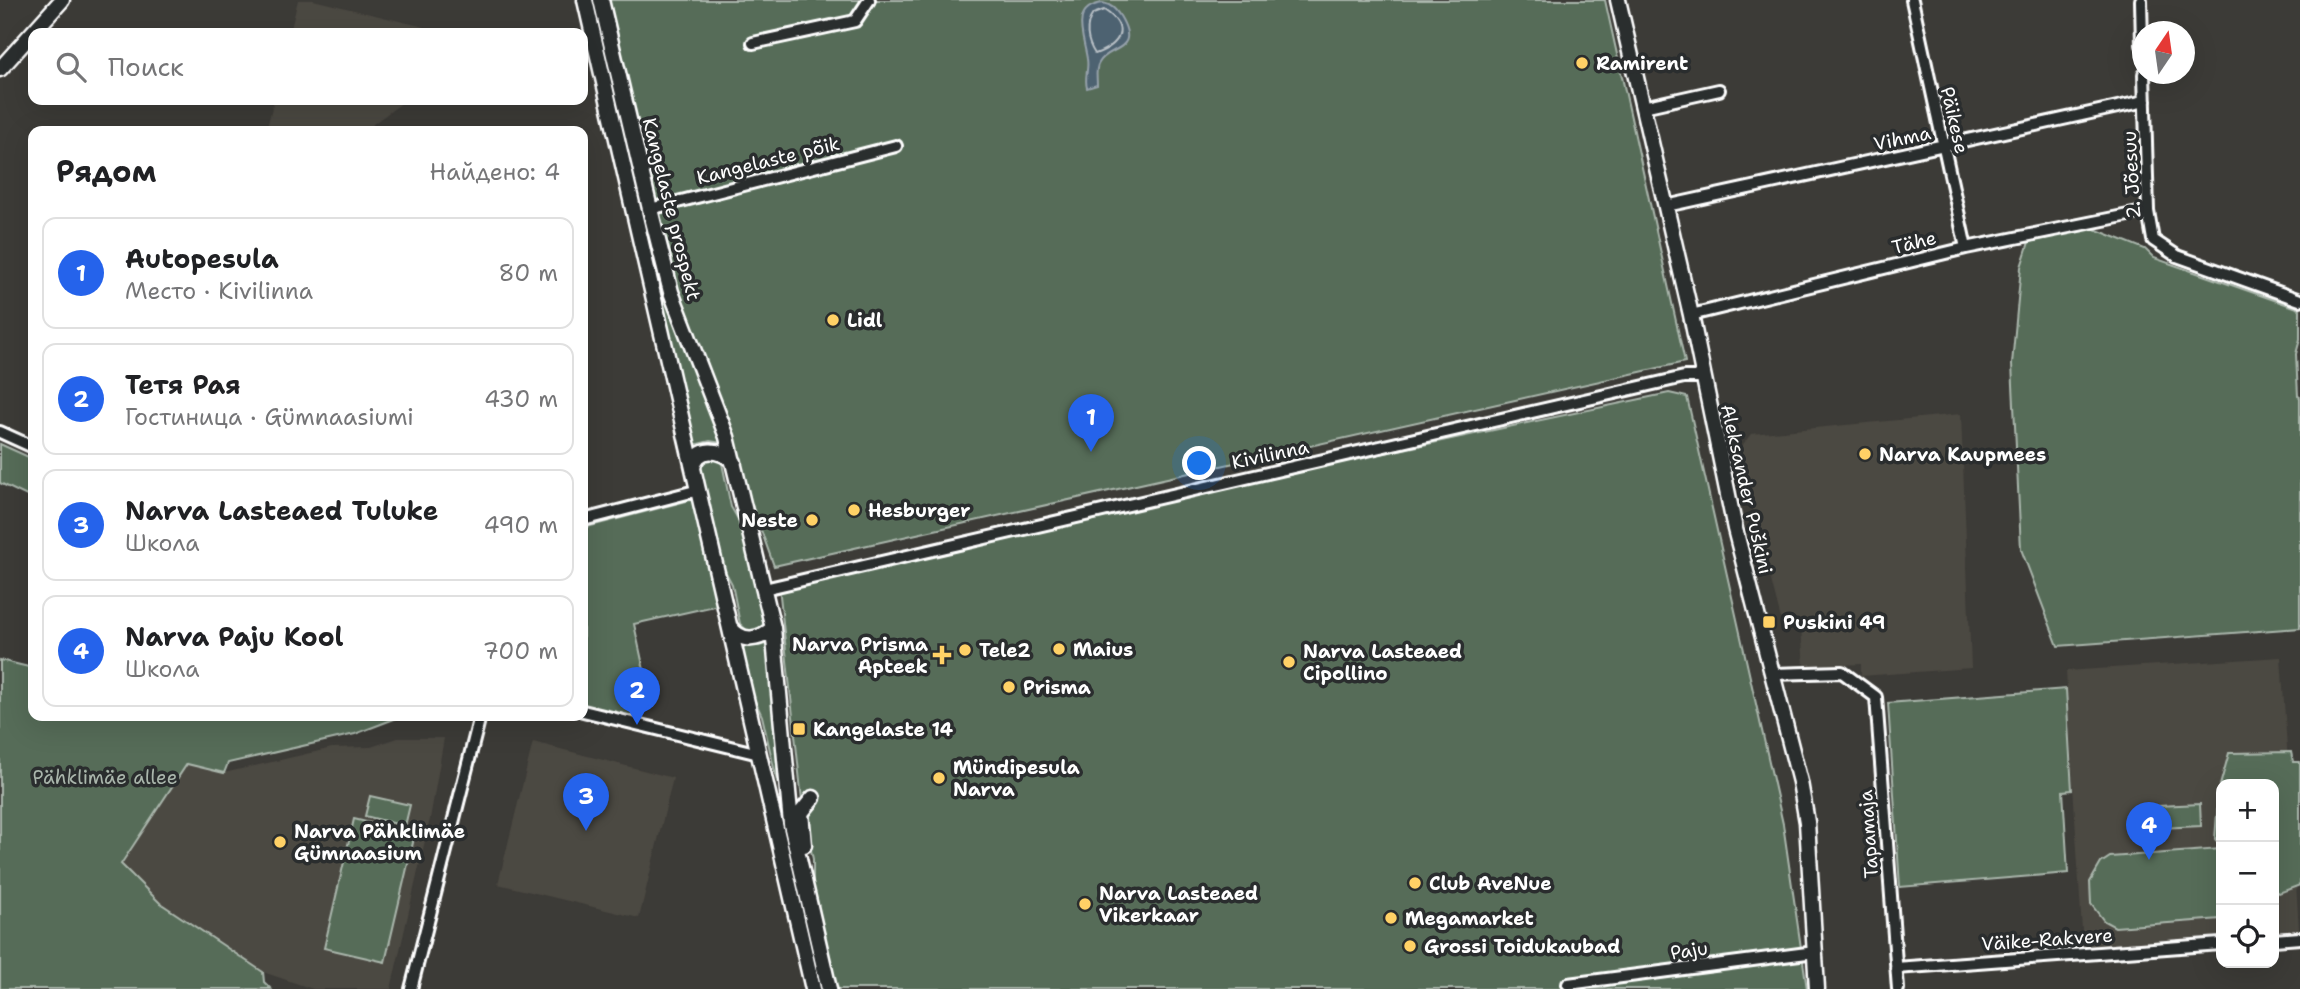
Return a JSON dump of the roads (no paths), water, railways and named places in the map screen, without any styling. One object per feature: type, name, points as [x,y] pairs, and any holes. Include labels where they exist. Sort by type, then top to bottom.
[{"type":"main road","points":[[37,28],[62,0]]},
{"type":"main road","name":"Kangelaste prospekt","points":[[585,0],[813,989]]},
{"type":"main road","name":"Kangelaste prospekt","points":[[601,0],[671,292],[727,437],[773,628],[788,800],[806,895],[829,989]]},
{"type":"main road","name":"Aleksander Puškini","points":[[1618,0],[1690,315],[1735,529],[1800,782],[1807,822],[1817,989]]},
{"type":"main road","points":[[0,69],[28,38]]},
{"type":"main road","points":[[693,468],[697,457],[709,451],[723,452],[734,462]]},
{"type":"main road","points":[[729,626],[738,636],[748,639],[762,636],[773,628]]},
{"type":"main road","points":[[806,895],[807,867],[802,813],[813,798]]},
{"type":"main road","points":[[770,800],[788,800]]},
{"type":"street","points":[[753,43],[855,20],[869,0]]},
{"type":"street","name":"Päikese","points":[[1912,0],[1966,248]]},
{"type":"street","points":[[2141,0],[2142,21]]},
{"type":"street","name":"2. Jõesuu","points":[[2144,84],[2148,211],[2154,240],[2163,248],[2300,300]]},
{"type":"street","points":[[1643,107],[1719,90]]},
{"type":"street","name":"Vihma","points":[[1665,206],[2145,102]]},
{"type":"street","name":"Kangelaste põik","points":[[650,209],[895,146]]},
{"type":"street","name":"Tähe","points":[[1690,315],[1966,248],[2148,211]]},
{"type":"street","name":"Kivilinna","points":[[764,589],[1684,377],[1702,377]]},
{"type":"street","points":[[0,432],[28,445]]},
{"type":"street","points":[[588,519],[699,490]]},
{"type":"street","name":"Tapamaja","points":[[1772,674],[1842,673],[1876,697],[1896,968]]},
{"type":"street","points":[[588,712],[759,754]]},
{"type":"street","points":[[411,989],[479,721]]},
{"type":"street","points":[[2279,940],[2300,939]]},
{"type":"street","name":"Väike-Rakvere","points":[[1896,968],[2216,944]]},
{"type":"street","name":"Paju","points":[[1568,984],[1815,952]]},
{"type":"street","points":[[1896,968],[1898,989]]},
{"type":"water","points":[[1103,3],[1111,6],[1118,14],[1126,28],[1127,36],[1121,47],[1103,57],[1097,70],[1097,85],[1087,88],[1082,17],[1092,6]]},
{"type":"place","name":"Ramirent","points":[[1582,63]]},
{"type":"place","name":"Lidl","points":[[833,320]]},
{"type":"place","name":"Autopesula","points":[[1091,452]]},
{"type":"place","name":"Narva Kaupmees","points":[[1865,454]]},
{"type":"place","name":"Hesburger","points":[[854,510]]},
{"type":"place","name":"Neste","points":[[812,520]]},
{"type":"place","name":"Puskini 49","points":[[1769,622]]},
{"type":"place","name":"Maius","points":[[1059,649]]},
{"type":"place","name":"Tele2","points":[[965,650]]},
{"type":"place","name":"Narva Prisma Apteek","points":[[942,655]]},
{"type":"place","name":"Narva Lasteaed Cipollino","points":[[1289,662]]},
{"type":"place","name":"Prisma","points":[[1009,687]]},
{"type":"place","name":"Тетя Рая","points":[[637,725]]},
{"type":"place","name":"Kangelaste 14","points":[[799,729]]},
{"type":"place","name":"Mündipesula Narva","points":[[939,778]]},
{"type":"place","name":"Narva Lasteaed Tuluke","points":[[586,831]]},
{"type":"place","name":"Narva Pähklimäe Gümnaasium","points":[[280,842]]},
{"type":"place","name":"Narva Paju Kool","points":[[2149,860]]},
{"type":"place","name":"Club AveNue","points":[[1415,883]]},
{"type":"place","name":"Narva Lasteaed Vikerkaar","points":[[1085,904]]},
{"type":"place","name":"Megamarket","points":[[1391,918]]},
{"type":"place","name":"Grossi Toidukaubad","points":[[1410,946]]},
{"type":"park label","name":"Pähklimäe allee","points":[[105,777]]}]
